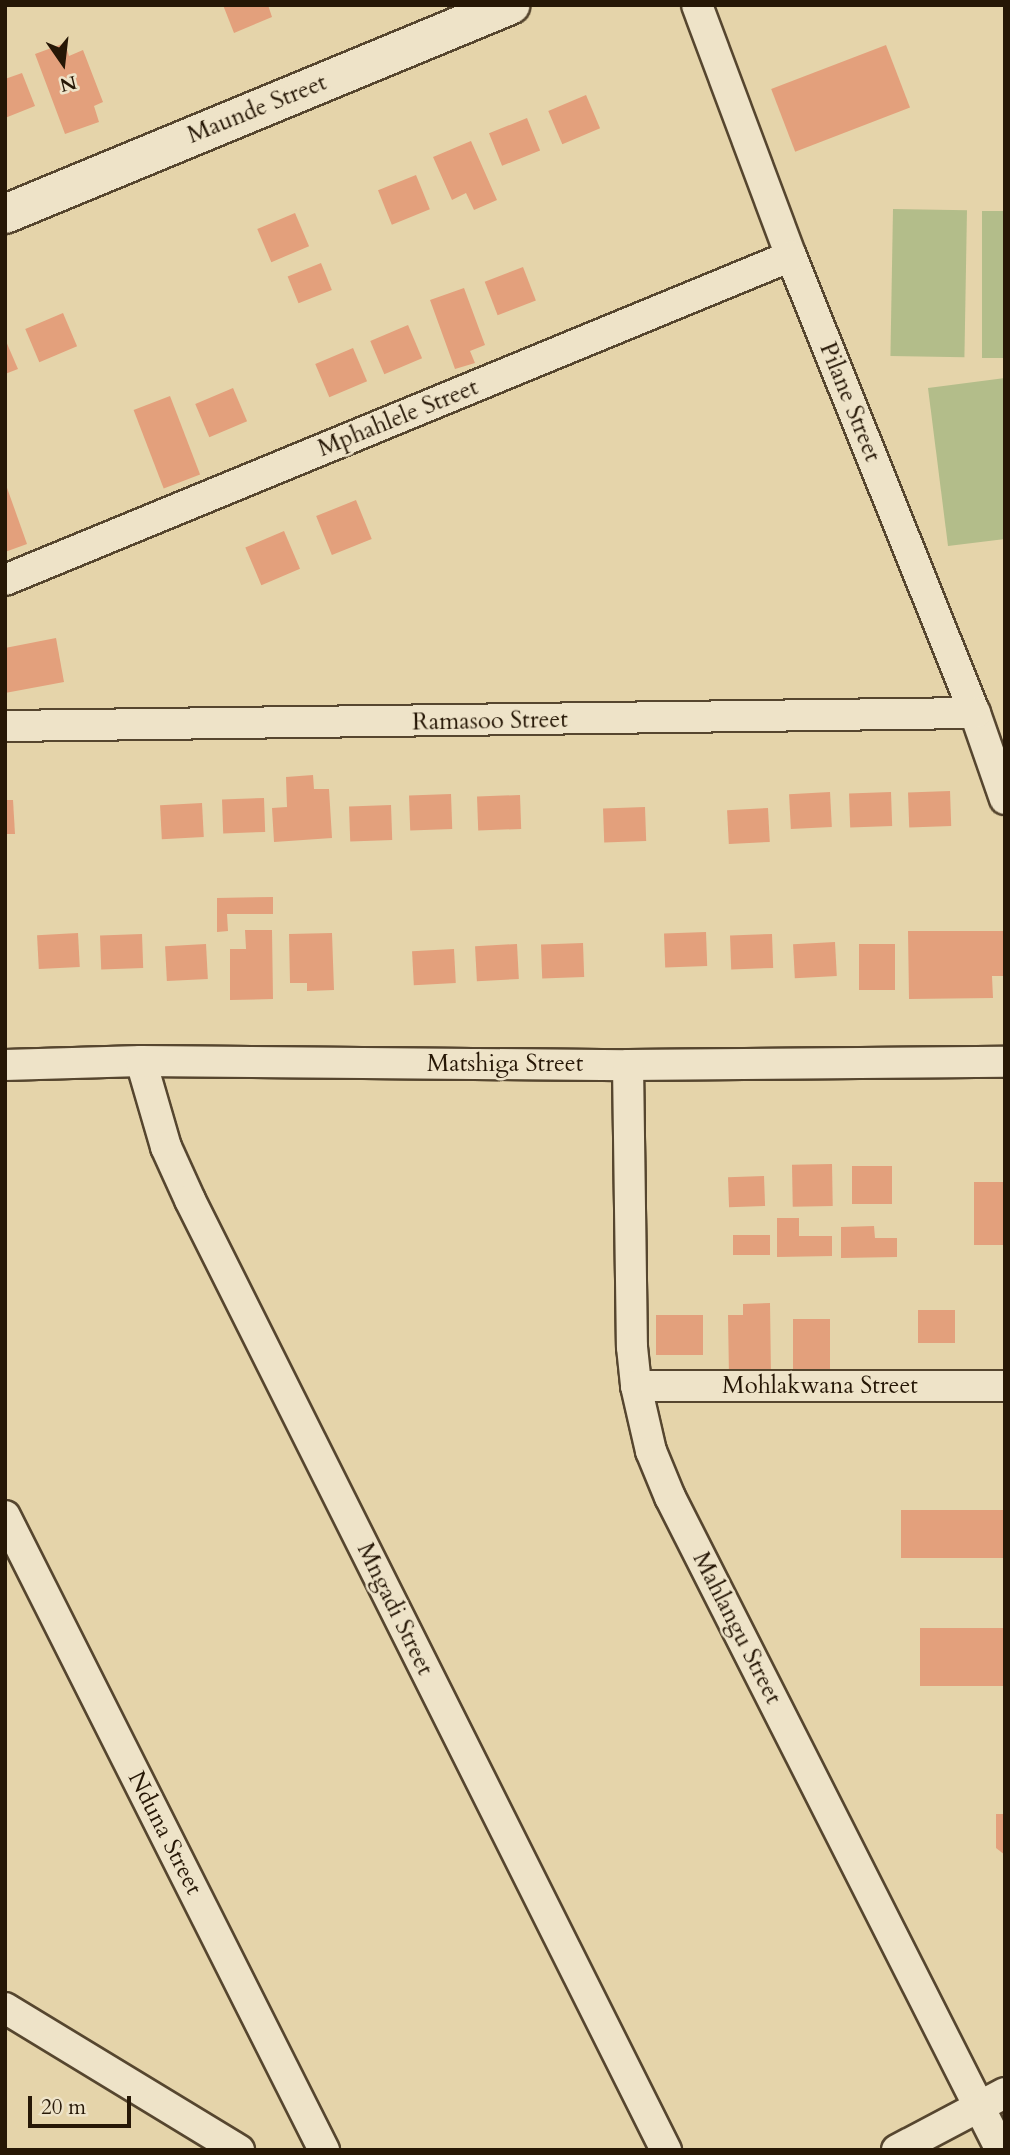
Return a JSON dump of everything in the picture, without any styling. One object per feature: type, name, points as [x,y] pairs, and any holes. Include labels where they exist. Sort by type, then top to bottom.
[{"type":"street","name":"Maunde Street","points":[[5,214],[510,5]]},
{"type":"street","name":"Pilane Street","points":[[696,5],[791,256],[975,713],[1005,799]]},
{"type":"street","name":"Mphahlele Street","points":[[5,580],[791,256]]},
{"type":"street","name":"Ramasoo Street","points":[[5,726],[975,713]]},
{"type":"street","name":"Matshiga Street","points":[[5,1065],[141,1061],[628,1065],[1005,1062]]},
{"type":"street","name":"Mngadi Street","points":[[141,1061],[155,1117],[190,1200],[666,2150]]},
{"type":"street","name":"Mahlangu Street","points":[[628,1065],[631,1307],[636,1386],[651,1451],[670,1496],[992,2100],[1001,2150]]},
{"type":"street","name":"Mohlakwana Street","points":[[636,1386],[1005,1386]]},
{"type":"street","name":"Nduna Street","points":[[5,1516],[324,2150]]},
{"type":"street","points":[[5,2008],[239,2150]]},
{"type":"street","points":[[897,2150],[992,2100]]},
{"type":"green space","points":[[893,209],[967,210],[964,357],[890,356]]},
{"type":"green space","points":[[982,211],[1005,211],[1005,358],[982,358]]},
{"type":"green space","points":[[1005,378],[1005,539],[948,546],[928,388]]},
{"type":"building","points":[[223,5],[268,5],[272,17],[234,33]]},
{"type":"building","points":[[65,43],[69,56],[83,50],[103,102],[94,106],[99,122],[65,134],[35,54]]},
{"type":"building","points":[[886,45],[910,108],[795,152],[771,89]]},
{"type":"building","points":[[22,73],[35,106],[5,118],[5,79]]},
{"type":"building","points":[[586,95],[600,128],[562,144],[548,111]]},
{"type":"building","points":[[527,118],[540,150],[502,166],[489,133]]},
{"type":"building","points":[[471,141],[497,200],[474,210],[466,193],[452,200],[433,157]]},
{"type":"building","points":[[416,175],[430,209],[392,225],[378,190]]},
{"type":"building","points":[[295,213],[309,246],[271,262],[257,229]]},
{"type":"building","points":[[321,263],[332,290],[298,303],[288,276]]},
{"type":"building","points":[[523,267],[536,301],[498,315],[485,282]]},
{"type":"building","points":[[464,288],[485,345],[470,351],[475,363],[455,369],[430,300]]},
{"type":"building","points":[[63,313],[77,346],[39,362],[25,329]]},
{"type":"building","points":[[408,325],[422,358],[384,374],[370,341]]},
{"type":"building","points":[[5,339],[18,369],[5,374]]},
{"type":"building","points":[[353,348],[367,381],[329,397],[315,364]]},
{"type":"building","points":[[233,388],[247,421],[209,437],[195,404]]},
{"type":"building","points":[[170,396],[200,474],[164,488],[134,410]]},
{"type":"building","points":[[5,486],[27,544],[5,552]]},
{"type":"building","points":[[356,500],[372,539],[332,555],[316,516]]},
{"type":"building","points":[[284,531],[300,569],[261,585],[245,547]]},
{"type":"building","points":[[56,638],[64,682],[5,693],[5,648]]},
{"type":"building","points":[[313,775],[314,789],[329,789],[332,838],[274,842],[272,808],[287,807],[286,777]]},
{"type":"building","points":[[950,791],[951,826],[909,827],[908,792]]},
{"type":"building","points":[[830,792],[832,827],[791,829],[789,794]]},
{"type":"building","points":[[891,792],[892,826],[850,827],[849,793]]},
{"type":"building","points":[[451,794],[452,829],[410,830],[409,795]]},
{"type":"building","points":[[520,795],[521,829],[478,830],[477,797]]},
{"type":"building","points":[[264,798],[265,832],[223,833],[222,799]]},
{"type":"building","points":[[5,800],[13,800],[15,834],[5,834]]},
{"type":"building","points":[[202,803],[204,837],[162,839],[160,805]]},
{"type":"building","points":[[391,805],[392,840],[350,841],[349,806]]},
{"type":"building","points":[[645,807],[646,841],[604,842],[603,808]]},
{"type":"building","points":[[768,808],[770,842],[729,844],[727,810]]},
{"type":"building","points":[[273,897],[273,914],[227,914],[228,931],[217,932],[217,898]]},
{"type":"building","points":[[245,930],[272,930],[273,999],[230,1000],[230,949],[246,949]]},
{"type":"building","points":[[908,931],[1005,931],[1005,976],[992,976],[993,998],[909,999]]},
{"type":"building","points":[[706,932],[707,966],[665,967],[664,933]]},
{"type":"building","points":[[78,933],[80,967],[39,969],[37,935]]},
{"type":"building","points":[[332,933],[334,990],[307,991],[307,983],[290,983],[289,934]]},
{"type":"building","points":[[142,934],[143,968],[101,969],[100,935]]},
{"type":"building","points":[[772,934],[773,968],[731,969],[730,935]]},
{"type":"building","points":[[835,942],[837,976],[795,978],[793,944]]},
{"type":"building","points":[[583,943],[584,977],[542,978],[541,944]]},
{"type":"building","points":[[206,944],[208,979],[167,981],[165,946]]},
{"type":"building","points":[[517,944],[519,979],[477,981],[475,946]]},
{"type":"building","points":[[859,944],[895,944],[895,990],[859,990]]},
{"type":"building","points":[[454,949],[456,983],[414,985],[412,951]]},
{"type":"building","points":[[832,1164],[833,1206],[793,1207],[792,1165]]},
{"type":"building","points":[[852,1166],[892,1166],[892,1204],[852,1204]]},
{"type":"building","points":[[764,1176],[765,1206],[729,1207],[728,1177]]},
{"type":"building","points":[[974,1182],[1005,1182],[1005,1245],[974,1245]]},
{"type":"building","points":[[777,1218],[799,1218],[799,1236],[832,1236],[832,1256],[777,1257]]},
{"type":"building","points":[[874,1226],[875,1238],[897,1238],[897,1257],[841,1258],[841,1227]]},
{"type":"building","points":[[733,1235],[770,1235],[770,1255],[733,1255]]},
{"type":"building","points":[[770,1303],[771,1376],[729,1377],[728,1315],[743,1315],[743,1304]]},
{"type":"building","points":[[918,1310],[955,1310],[955,1343],[918,1343]]},
{"type":"building","points":[[656,1315],[703,1315],[703,1355],[656,1355]]},
{"type":"building","points":[[793,1319],[830,1319],[830,1370],[793,1370]]},
{"type":"building","points":[[901,1510],[1005,1510],[1005,1558],[901,1558]]},
{"type":"building","points":[[920,1628],[1005,1628],[1005,1686],[920,1686]]},
{"type":"building","points":[[996,1814],[1005,1814],[1005,1855],[996,1848]]}]
